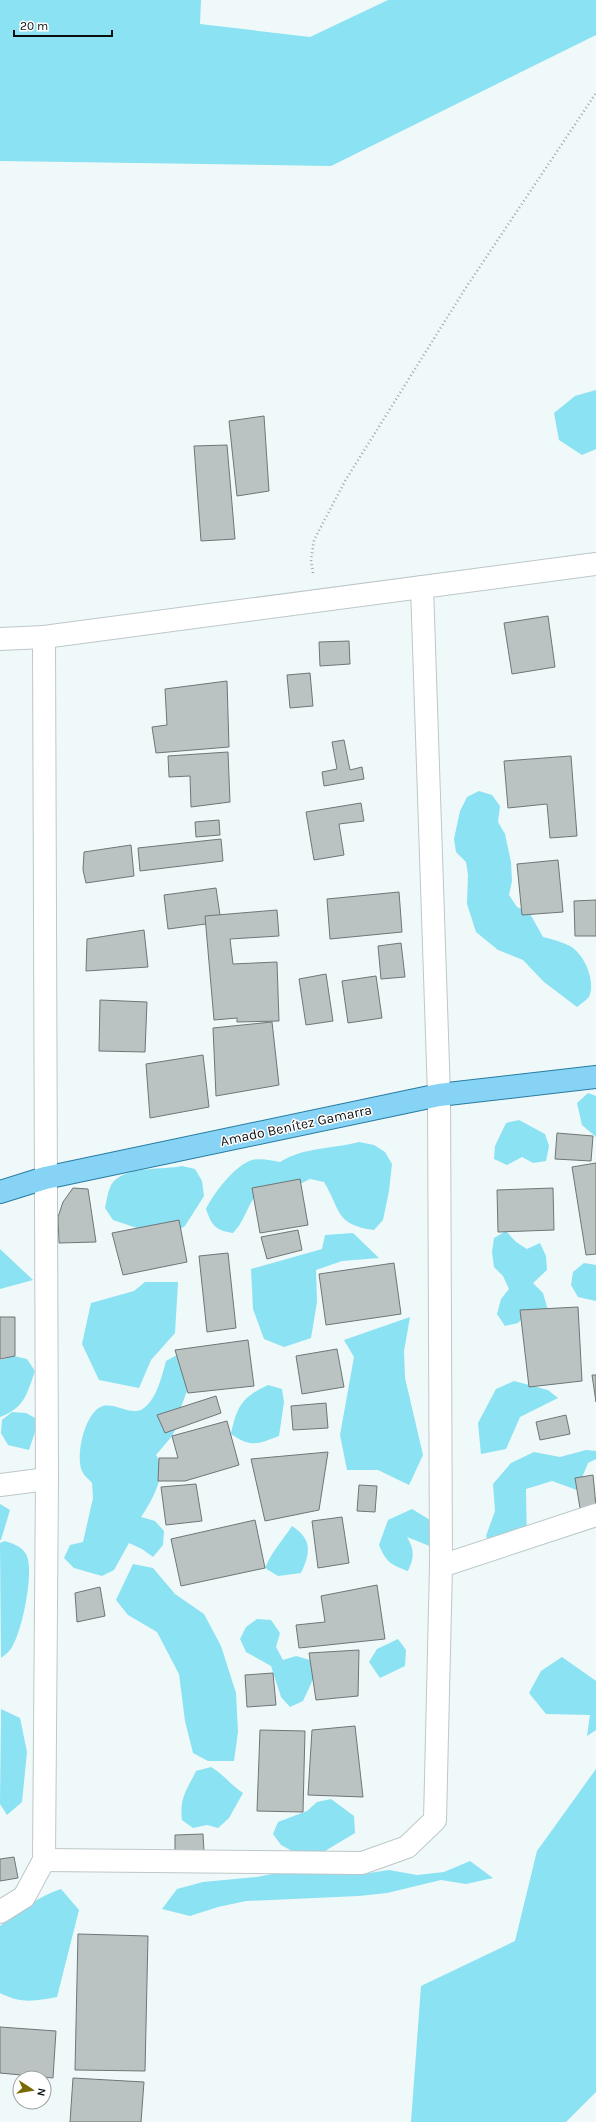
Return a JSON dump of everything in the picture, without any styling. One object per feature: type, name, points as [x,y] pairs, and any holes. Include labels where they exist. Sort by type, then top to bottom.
[{"type":"main road","name":"Amado Benítez Gamarra","points":[[0,1192],[45,1178],[439,1095],[596,1077]]},
{"type":"street","points":[[0,639],[44,637],[596,564]]},
{"type":"street","points":[[44,1860],[362,1863],[407,1847],[435,1820],[441,1566],[439,1095],[422,587]]},
{"type":"street","points":[[0,1912],[24,1897],[44,1860],[47,1479],[44,637]]},
{"type":"street","points":[[0,1485],[47,1479]]},
{"type":"street","points":[[441,1566],[596,1516]]},
{"type":"path","points":[[318,601],[311,560],[314,540],[345,481],[465,289],[596,93]]},
{"type":"shaded area","points":[[0,0],[201,0],[200,24],[310,37],[388,0],[596,0],[596,35],[331,166],[0,161]]},
{"type":"shaded area","points":[[596,390],[596,449],[582,455],[559,440],[554,413],[575,396]]},
{"type":"shaded area","points":[[479,791],[492,795],[500,806],[498,822],[505,834],[511,862],[512,881],[509,895],[517,907],[529,912],[543,937],[570,946],[584,961],[590,976],[591,990],[589,997],[577,1007],[544,982],[523,960],[498,950],[476,932],[467,904],[468,875],[466,862],[456,852],[454,839],[460,811],[467,797]]},
{"type":"shaded area","points":[[588,1093],[596,1096],[596,1137],[582,1125],[577,1103]]},
{"type":"shaded area","points":[[519,1120],[545,1134],[549,1146],[546,1161],[533,1163],[522,1157],[507,1165],[494,1159],[495,1146],[506,1123]]},
{"type":"shaded area","points":[[359,1142],[374,1145],[385,1152],[392,1164],[389,1191],[383,1220],[374,1230],[361,1228],[346,1220],[341,1215],[324,1182],[310,1179],[296,1186],[254,1198],[240,1225],[233,1233],[218,1229],[210,1220],[206,1209],[209,1203],[225,1181],[245,1163],[259,1159],[280,1162],[289,1157],[308,1151]]},
{"type":"shaded area","points":[[182,1166],[195,1169],[202,1181],[204,1196],[185,1226],[172,1234],[152,1233],[113,1220],[105,1208],[110,1187],[120,1176],[146,1169]]},
{"type":"shaded area","points":[[506,1231],[516,1242],[527,1249],[540,1243],[546,1256],[547,1270],[533,1283],[543,1293],[547,1307],[554,1318],[527,1314],[518,1323],[505,1326],[497,1314],[501,1299],[509,1289],[503,1276],[494,1267],[492,1252],[494,1238]]},
{"type":"shaded area","points":[[353,1233],[379,1258],[342,1261],[316,1270],[317,1302],[311,1338],[284,1347],[264,1339],[253,1309],[251,1269],[322,1249],[325,1235]]},
{"type":"shaded area","points":[[0,1249],[33,1280],[0,1289]]},
{"type":"shaded area","points":[[584,1263],[596,1265],[596,1301],[578,1297],[571,1285],[573,1272]]},
{"type":"shaded area","points":[[145,1282],[178,1282],[175,1333],[151,1360],[139,1388],[99,1380],[82,1344],[91,1303],[134,1291]]},
{"type":"shaded area","points":[[410,1317],[404,1351],[405,1378],[423,1455],[409,1485],[378,1470],[347,1470],[340,1435],[354,1357],[344,1340]]},
{"type":"shaded area","points":[[177,1355],[191,1380],[181,1407],[179,1422],[172,1436],[156,1455],[161,1470],[160,1478],[154,1495],[141,1517],[155,1521],[164,1531],[163,1545],[153,1557],[142,1549],[129,1543],[114,1570],[102,1576],[74,1568],[64,1558],[70,1545],[83,1542],[93,1498],[92,1483],[83,1473],[80,1464],[83,1435],[91,1416],[103,1406],[114,1406],[129,1411],[144,1408],[149,1404],[156,1393],[166,1361]]},
{"type":"shaded area","points":[[14,1356],[27,1359],[35,1371],[24,1399],[15,1409],[0,1417],[0,1360]]},
{"type":"shaded area","points":[[514,1381],[548,1390],[558,1398],[520,1417],[506,1449],[481,1454],[478,1423],[496,1389]]},
{"type":"shaded area","points":[[268,1385],[282,1389],[284,1402],[279,1436],[260,1443],[249,1443],[231,1434],[238,1409],[246,1398]]},
{"type":"shaded area","points":[[12,1412],[26,1413],[39,1420],[29,1450],[8,1445],[1,1433],[2,1420]]},
{"type":"shaded area","points":[[586,1450],[596,1451],[596,1459],[588,1463],[577,1490],[552,1481],[526,1489],[527,1545],[498,1559],[486,1536],[495,1511],[493,1484],[511,1463],[534,1452],[560,1457]]},
{"type":"shaded area","points":[[0,1504],[10,1510],[1,1540],[0,1540]]},
{"type":"shaded area","points":[[412,1509],[435,1523],[432,1547],[407,1537],[413,1554],[412,1562],[408,1571],[393,1565],[384,1555],[379,1545],[388,1520]]},
{"type":"shaded area","points":[[292,1526],[299,1531],[306,1541],[308,1546],[307,1559],[301,1573],[278,1576],[265,1568],[274,1551]]},
{"type":"shaded area","points":[[5,1541],[18,1546],[23,1550],[27,1556],[29,1564],[29,1576],[26,1602],[20,1629],[11,1648],[1,1658],[0,1543]]},
{"type":"shaded area","points":[[133,1564],[153,1568],[175,1594],[204,1614],[221,1646],[236,1693],[238,1732],[234,1761],[208,1761],[193,1753],[185,1721],[179,1674],[157,1632],[128,1615],[116,1600]]},
{"type":"shaded area","points":[[257,1619],[271,1620],[280,1633],[276,1647],[283,1660],[296,1656],[310,1660],[316,1673],[303,1701],[290,1707],[281,1697],[271,1666],[246,1652],[240,1639],[246,1627]]},
{"type":"shaded area","points":[[398,1639],[406,1650],[405,1666],[380,1678],[369,1662],[377,1649]]},
{"type":"shaded area","points":[[562,1657],[596,1681],[596,1730],[587,1736],[590,1715],[546,1714],[529,1693],[541,1671]]},
{"type":"shaded area","points":[[1,1709],[20,1718],[27,1752],[22,1802],[7,1815],[0,1804]]},
{"type":"shaded area","points":[[211,1767],[243,1793],[229,1818],[218,1828],[207,1825],[193,1828],[182,1820],[181,1812],[183,1800],[196,1771]]},
{"type":"shaded area","points":[[596,1769],[596,2092],[566,2122],[411,2122],[421,1986],[515,1941],[537,1851]]},
{"type":"shaded area","points":[[331,1799],[354,1816],[355,1833],[320,1854],[294,1852],[281,1845],[273,1834],[278,1822],[307,1811],[317,1802]]},
{"type":"shaded area","points":[[470,1861],[493,1878],[466,1884],[441,1880],[387,1893],[359,1896],[246,1901],[218,1907],[190,1916],[162,1909],[177,1889],[203,1882],[257,1877],[282,1872],[363,1874],[389,1870],[417,1875],[444,1872]]},
{"type":"shaded area","points":[[61,1889],[79,1910],[57,1997],[28,2001],[15,1999],[0,1993],[0,1926],[37,1900]]},
{"type":"building","points":[[264,416],[269,491],[237,496],[229,421]]},
{"type":"building","points":[[227,445],[235,539],[201,541],[194,446]]},
{"type":"building","points":[[548,616],[555,667],[512,674],[504,623]]},
{"type":"building","points":[[349,641],[350,664],[320,666],[319,642]]},
{"type":"building","points":[[310,673],[313,706],[290,708],[287,675]]},
{"type":"building","points":[[227,681],[229,747],[156,753],[152,727],[167,725],[165,689]]},
{"type":"building","points":[[344,740],[350,770],[362,767],[364,779],[324,786],[322,772],[337,769],[332,742]]},
{"type":"building","points":[[228,752],[230,802],[191,807],[190,776],[169,777],[168,756]]},
{"type":"building","points":[[571,756],[577,836],[550,838],[547,804],[508,808],[504,761]]},
{"type":"building","points":[[361,803],[364,821],[339,824],[344,855],[314,860],[306,812]]},
{"type":"building","points":[[219,820],[220,835],[196,837],[195,822]]},
{"type":"building","points":[[221,839],[223,861],[140,871],[138,848]]},
{"type":"building","points":[[131,845],[134,876],[86,883],[83,870],[84,852]]},
{"type":"building","points":[[558,860],[563,912],[522,915],[517,864]]},
{"type":"building","points":[[216,888],[221,922],[168,929],[164,895]]},
{"type":"building","points":[[399,892],[402,932],[330,939],[327,899]]},
{"type":"building","points":[[596,900],[596,936],[575,936],[574,901]]},
{"type":"building","points":[[277,910],[279,936],[230,939],[233,964],[277,962],[279,1021],[237,1022],[237,1018],[214,1020],[205,916]]},
{"type":"building","points":[[144,930],[148,967],[86,971],[87,939]]},
{"type":"building","points":[[401,943],[405,977],[381,979],[378,946]]},
{"type":"building","points":[[326,974],[333,1021],[306,1025],[299,979]]},
{"type":"building","points":[[376,976],[382,1018],[348,1023],[342,981]]},
{"type":"building","points":[[100,1000],[147,1002],[145,1052],[99,1051]]},
{"type":"building","points":[[272,1022],[279,1085],[216,1096],[213,1028]]},
{"type":"building","points":[[203,1055],[209,1107],[150,1118],[146,1064]]},
{"type":"building","points":[[557,1133],[593,1136],[591,1161],[555,1159]]},
{"type":"building","points":[[596,1163],[596,1254],[586,1255],[572,1167]]},
{"type":"building","points":[[300,1179],[308,1225],[260,1233],[252,1188]]},
{"type":"building","points":[[73,1188],[88,1189],[96,1242],[59,1243],[58,1217],[63,1202]]},
{"type":"building","points":[[553,1188],[554,1230],[498,1232],[497,1190]]},
{"type":"building","points":[[179,1220],[187,1262],[123,1275],[112,1233]]},
{"type":"building","points":[[298,1230],[302,1250],[267,1259],[261,1237]]},
{"type":"building","points":[[228,1253],[236,1328],[207,1332],[199,1256]]},
{"type":"building","points":[[394,1263],[401,1314],[326,1325],[319,1274]]},
{"type":"building","points":[[578,1307],[582,1381],[529,1387],[520,1310]]},
{"type":"building","points":[[0,1317],[15,1317],[15,1356],[0,1359]]},
{"type":"building","points":[[248,1340],[254,1386],[188,1393],[175,1350]]},
{"type":"building","points":[[337,1349],[344,1387],[302,1394],[296,1356]]},
{"type":"building","points":[[592,1375],[596,1375],[596,1402]]},
{"type":"building","points":[[216,1396],[221,1413],[165,1433],[157,1415]]},
{"type":"building","points":[[326,1403],[328,1428],[293,1430],[291,1406]]},
{"type":"building","points":[[566,1415],[570,1434],[540,1440],[536,1422]]},
{"type":"building","points":[[227,1421],[239,1465],[185,1481],[158,1481],[159,1458],[178,1458],[172,1436]]},
{"type":"building","points":[[328,1452],[319,1510],[265,1521],[251,1459]]},
{"type":"building","points":[[593,1475],[596,1506],[580,1508],[575,1478]]},
{"type":"building","points":[[196,1484],[202,1521],[166,1525],[161,1487]]},
{"type":"building","points":[[359,1485],[377,1486],[375,1512],[357,1511]]},
{"type":"building","points":[[342,1517],[349,1563],[318,1568],[312,1521]]},
{"type":"building","points":[[255,1520],[265,1568],[181,1586],[171,1539]]},
{"type":"building","points":[[377,1585],[385,1639],[299,1648],[296,1625],[325,1622],[321,1596]]},
{"type":"building","points":[[100,1587],[105,1616],[77,1622],[75,1593]]},
{"type":"building","points":[[359,1650],[358,1696],[316,1700],[309,1653]]},
{"type":"building","points":[[273,1673],[276,1705],[247,1707],[245,1675]]},
{"type":"building","points":[[355,1726],[363,1797],[308,1795],[312,1730]]},
{"type":"building","points":[[260,1730],[305,1731],[303,1812],[257,1811]]},
{"type":"building","points":[[203,1834],[204,1852],[175,1853],[175,1835]]},
{"type":"building","points":[[14,1857],[18,1878],[0,1881],[0,1859]]},
{"type":"building","points":[[78,1934],[148,1936],[145,2071],[75,2070]]},
{"type":"building","points":[[0,2027],[56,2031],[53,2078],[52,2070],[12,2070],[12,2074],[0,2073]]},
{"type":"building","points":[[73,2078],[144,2082],[141,2122],[70,2122]]}]
